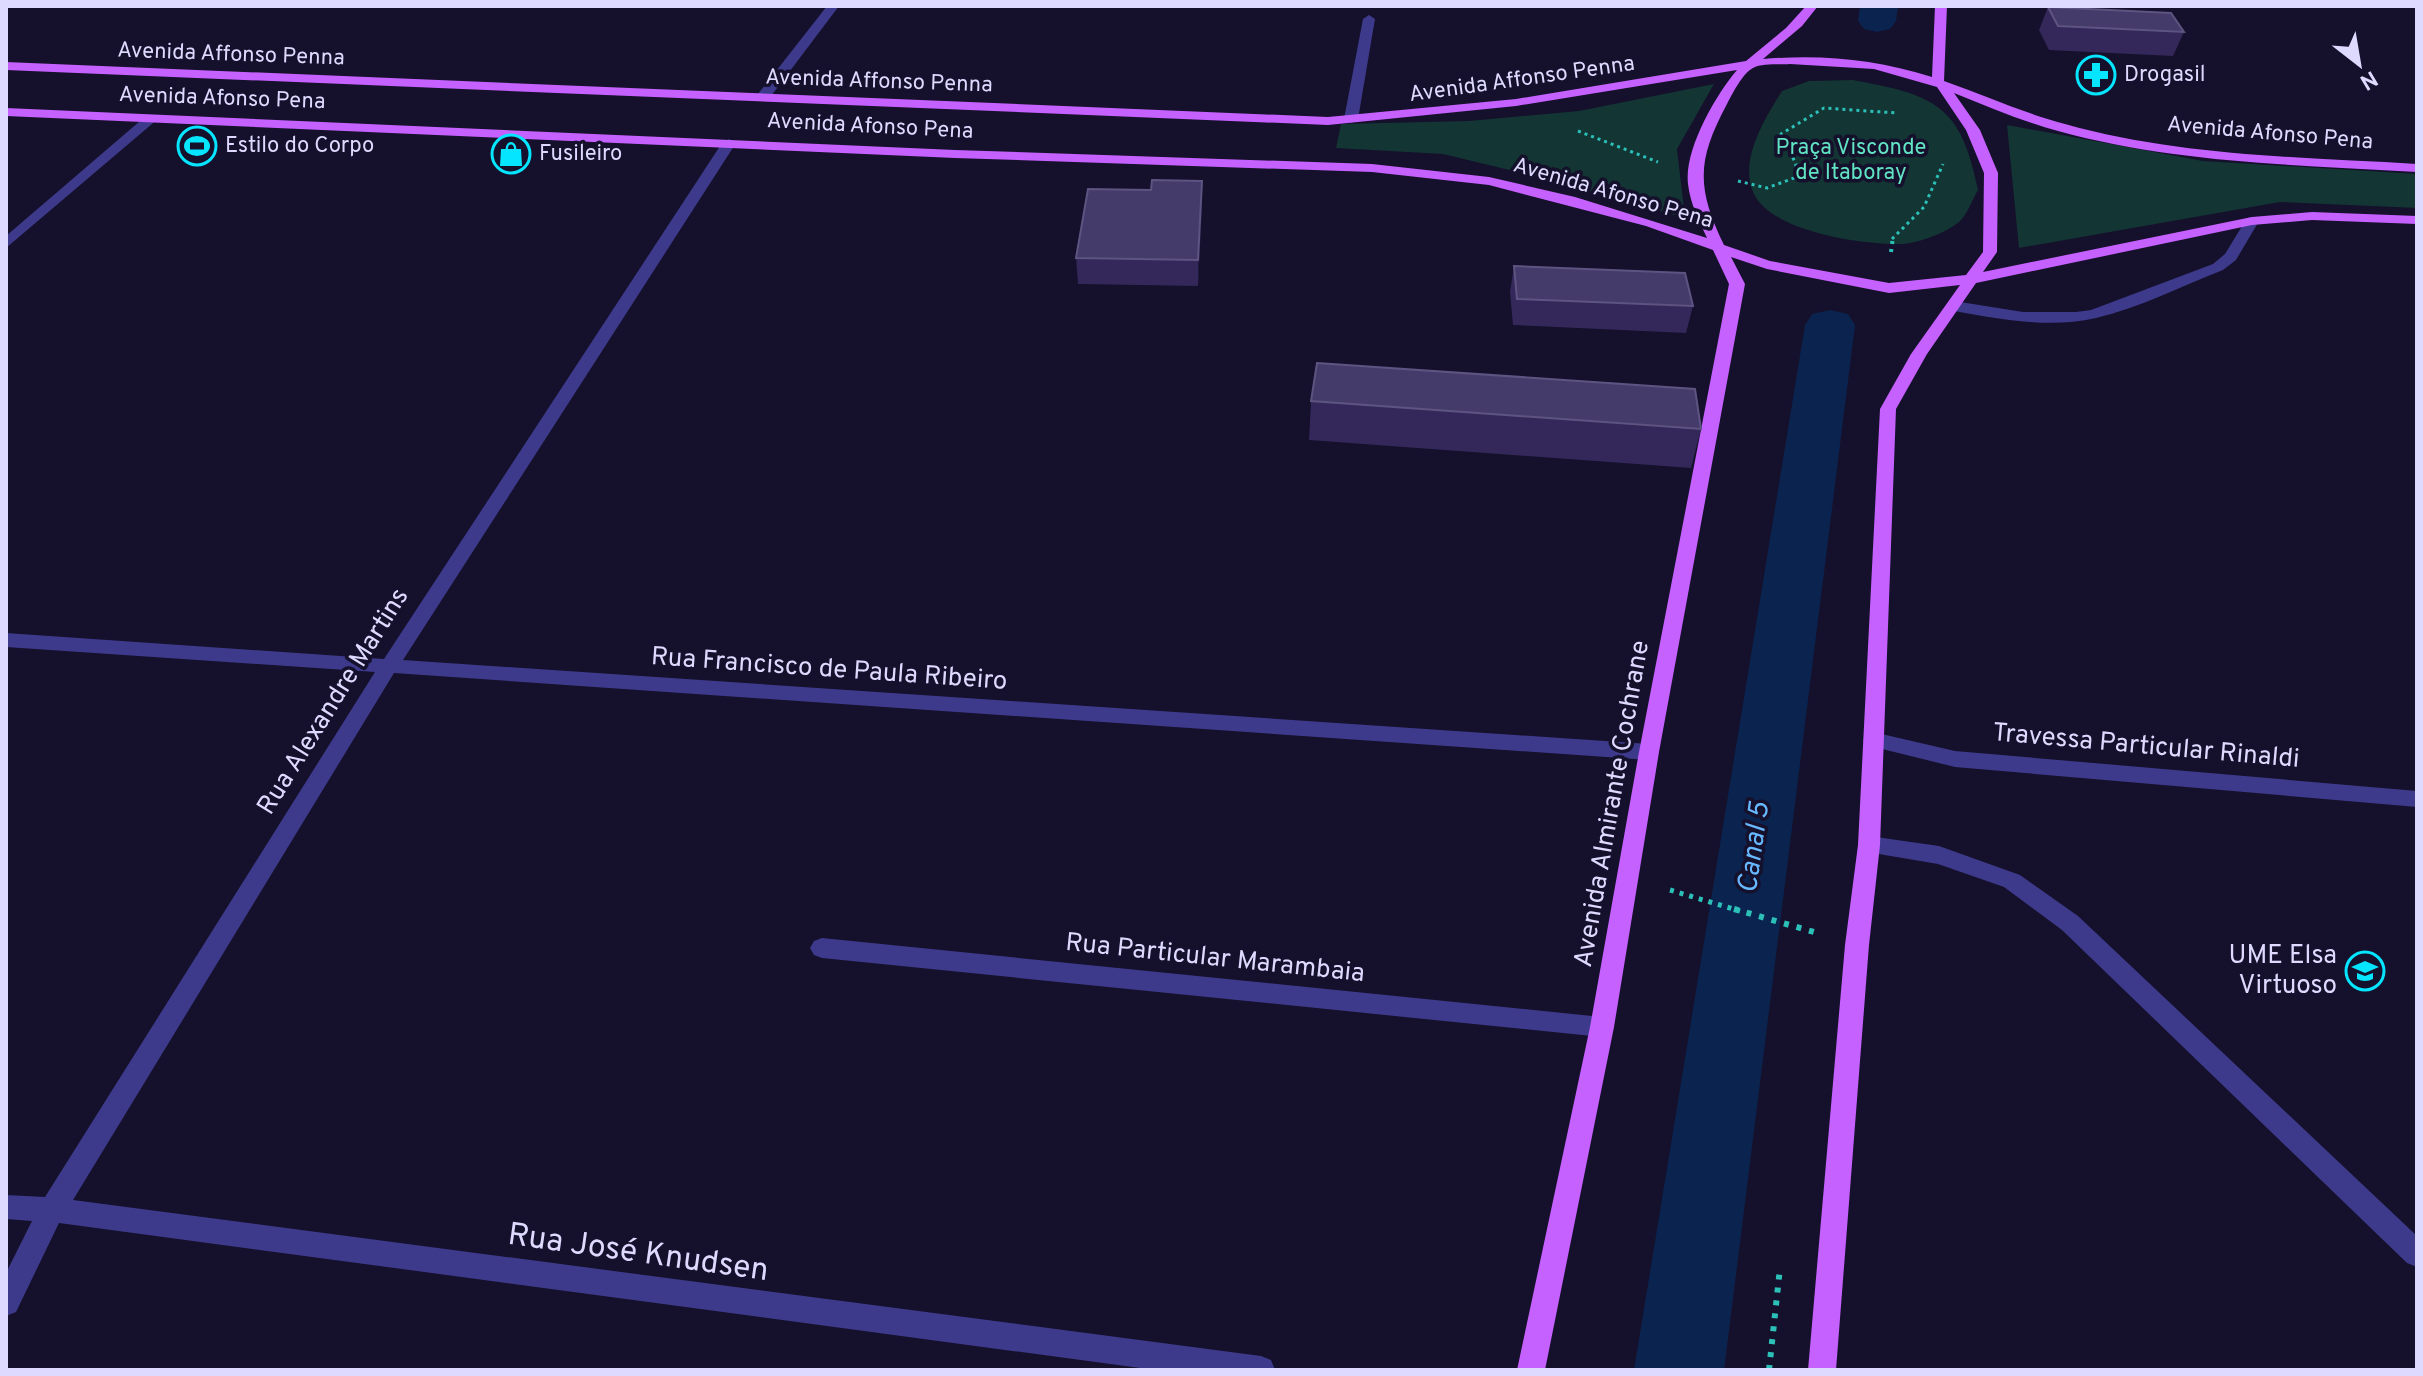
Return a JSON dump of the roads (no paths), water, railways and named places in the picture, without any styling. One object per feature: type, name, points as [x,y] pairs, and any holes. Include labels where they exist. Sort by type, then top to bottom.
[{"type":"main road","points":[[1812,6],[1799,26],[1746,66],[1718,109],[1694,171],[1697,192],[1710,231],[1722,248],[1767,265],[1889,288],[1972,279],[2252,221],[2312,216],[2417,220]]},
{"type":"main road","points":[[1938,80],[1941,6]]},
{"type":"main road","points":[[1746,66],[1814,59],[1844,60],[1897,68],[1938,80],[1965,116],[1985,152],[1991,173],[1990,252],[1919,354],[1888,409],[1869,845],[1857,945],[1822,1370]]},
{"type":"main road","name":"Avenida Affonso Penna","points":[[6,66],[1351,119],[1512,104],[1746,66]]},
{"type":"main road","name":"Avenida Afonso Pena","points":[[1938,80],[2033,118],[2100,137],[2248,157],[2417,168]]},
{"type":"main road","name":"Avenida Afonso Pena","points":[[6,112],[1372,168],[1489,181],[1651,223],[1722,248]]},
{"type":"main road","name":"Avenida Almirante Cochrane","points":[[1531,1370],[1602,1027],[1649,752],[1737,284],[1722,248]]},
{"type":"street","points":[[763,97],[833,6]]},
{"type":"street","points":[[1351,119],[1369,19]]},
{"type":"street","points":[[6,244],[152,118]]},
{"type":"street","name":"Rua Alexandre Martins","points":[[6,1302],[52,1210],[389,666],[729,143]]},
{"type":"street","points":[[1954,306],[2029,319],[2094,314],[2218,267],[2231,257],[2252,221]]},
{"type":"street","name":"Rua Francisco de Paula Ribeiro","points":[[6,640],[1649,752]]},
{"type":"street","name":"Travessa Particular Rinaldi","points":[[1873,740],[1955,759],[2417,799]]},
{"type":"street","points":[[1869,845],[1939,855],[2012,881],[2070,923],[2417,1254]]},
{"type":"street","name":"Rua Particular Marambaia","points":[[822,948],[1602,1027]]},
{"type":"street","name":"Rua José Knudsen","points":[[6,1207],[52,1210],[1261,1370]]},
{"type":"waterway","name":"Canal 5","points":[[1877,21],[1879,6]]},
{"type":"waterway","name":"Canal 5","points":[[1679,1370],[1830,325]]},
{"type":"place","name":"Drogasil","points":[[2096,75]]},
{"type":"place","name":"Estilo do Corpo","points":[[197,146]]},
{"type":"place","name":"Fusileiro","points":[[511,154]]},
{"type":"place","name":"UME Elsa Virtuoso","points":[[2365,971]]},
{"type":"park label","name":"Praça Visconde de Itaboray","points":[[1851,160]]}]
